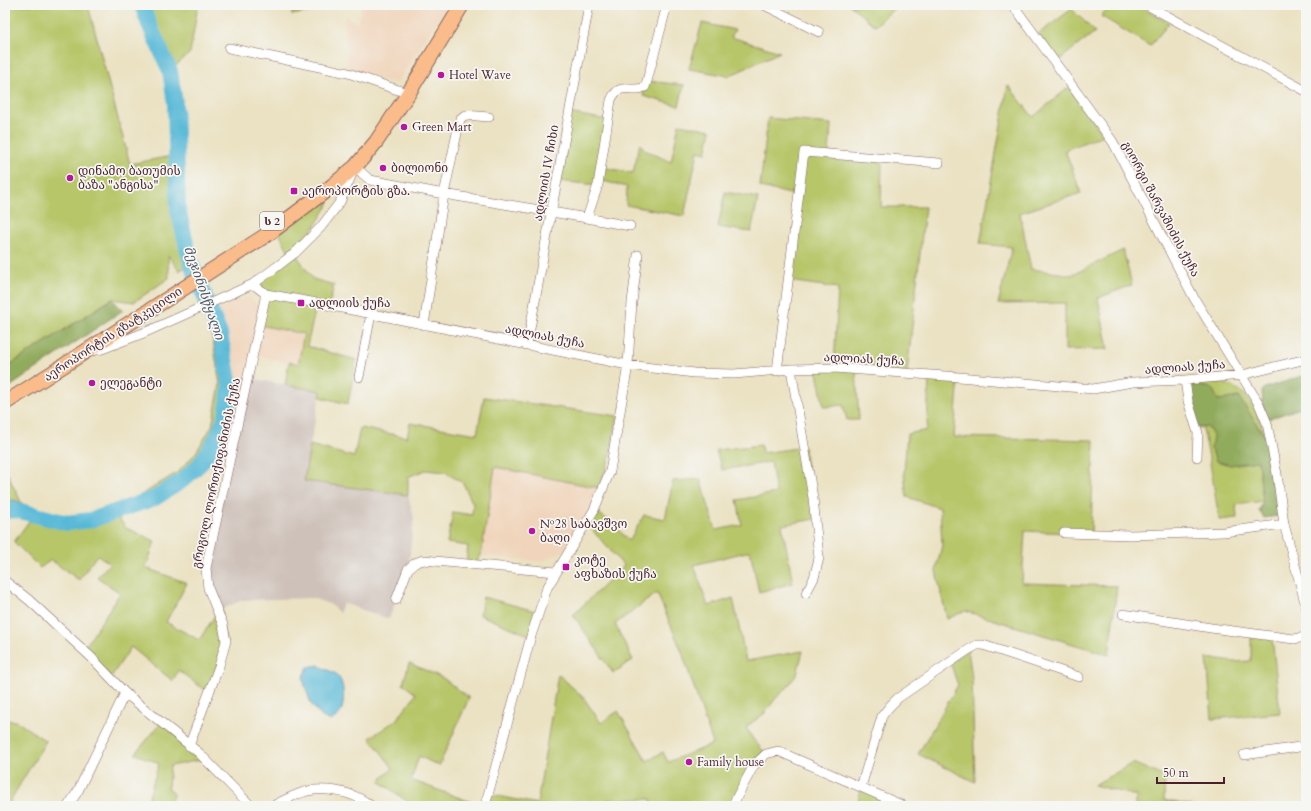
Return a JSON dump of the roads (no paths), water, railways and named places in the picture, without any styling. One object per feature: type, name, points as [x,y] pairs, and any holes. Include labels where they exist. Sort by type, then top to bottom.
[{"type":"highway","name":"აეროპორტის გზატკეცილი","points":[[330,183],[370,138],[454,5]]},
{"type":"highway","name":"აეროპორტის გზატკეცილი","points":[[5,394],[208,268],[271,232],[330,183],[355,167],[376,142],[408,94],[462,5]]},
{"type":"highway","name":"აეროპორტის გზატკეცილი","points":[[5,403],[82,353],[183,284]]},
{"type":"street","name":"ადლიის IV ჩიხი","points":[[527,345],[589,5]]},
{"type":"street","points":[[587,218],[598,185],[611,100],[614,93],[618,90],[624,88],[636,90],[645,87],[667,5]]},
{"type":"street","points":[[764,5],[819,32]]},
{"type":"street","name":"გიორგი შარვაშიძის ქუჩა","points":[[1013,5],[1112,142],[1194,298],[1242,375]]},
{"type":"street","points":[[1147,5],[1306,91]]},
{"type":"street","points":[[229,48],[348,73],[401,91]]},
{"type":"street","points":[[424,325],[444,194],[460,119],[465,115],[489,117]]},
{"type":"street","points":[[777,371],[804,152],[939,163]]},
{"type":"street","points":[[82,353],[102,349],[146,332],[253,284],[295,253],[321,227],[340,202],[355,167],[370,180],[630,226]]},
{"type":"street","points":[[330,183],[340,202]]},
{"type":"street","points":[[485,806],[531,636],[547,588],[594,510],[610,471],[628,365],[632,302],[638,255]]},
{"type":"street","name":"ადლიას ქუჩა","points":[[253,284],[266,294],[628,365],[694,373],[734,374],[791,369],[834,368],[1093,389],[1133,382],[1185,380],[1242,375],[1259,404],[1267,423],[1277,474],[1284,524],[1306,606]]},
{"type":"street","name":"გრიგოლ ლორთქიფანიძის ქუჩა","points":[[189,746],[219,666],[226,640],[223,625],[208,588],[206,568],[266,294]]},
{"type":"street","points":[[359,377],[371,314]]},
{"type":"street","points":[[1242,375],[1306,359]]},
{"type":"street","points":[[791,369],[813,498],[819,558],[814,578],[806,592]]},
{"type":"street","points":[[1185,380],[1188,401],[1198,433],[1197,457]]},
{"type":"street","points":[[1064,533],[1131,535],[1218,532],[1284,524]]},
{"type":"street","points":[[396,600],[408,569],[423,560],[556,572]]},
{"type":"street","points":[[7,587],[29,600],[91,657],[125,693],[199,753],[251,806]]},
{"type":"street","points":[[1123,614],[1294,639],[1306,637]]},
{"type":"street","points":[[861,787],[882,716],[890,706],[898,698],[977,645],[983,645],[1079,677]]},
{"type":"street","points":[[68,806],[78,791],[125,693]]},
{"type":"street","points":[[1244,755],[1306,746]]},
{"type":"street","points":[[732,806],[754,765],[766,754],[778,751],[904,806]]},
{"type":"street","points":[[273,806],[286,798],[313,790],[343,792],[366,802],[371,806]]},
{"type":"water","points":[[14,500],[37,510],[31,519],[18,515],[5,516],[5,503]]},
{"type":"water","points":[[319,665],[336,674],[343,686],[344,697],[341,712],[331,721],[322,717],[311,704],[303,678],[308,667]]},
{"type":"waterway","name":"მეჯინისწყალი","points":[[5,511],[16,510],[67,523],[91,520],[155,498],[183,480],[201,463],[217,437],[226,416],[230,386],[220,334],[191,263],[178,210],[175,103],[170,71],[142,5]]},
{"type":"place","name":"Hotel Wave","points":[[441,75]]},
{"type":"place","name":"Green Mart","points":[[404,127]]},
{"type":"place","name":"ბილიონი","points":[[383,168]]},
{"type":"place","name":"დინამო ბათუმის ბაზა \"ანგისა\"","points":[[70,178]]},
{"type":"place","name":"აეროპორტის გზა.","points":[[294,191]]},
{"type":"place","name":"ადლიის ქუჩა","points":[[301,303]]},
{"type":"place","name":"ელეგანტი","points":[[92,383]]},
{"type":"place","name":"№28 საბავშვო ბაღი","points":[[532,531]]},
{"type":"place","name":"კოტე აფხაზის ქუჩა","points":[[566,567]]},
{"type":"place","name":"Family house","points":[[689,762]]}]
